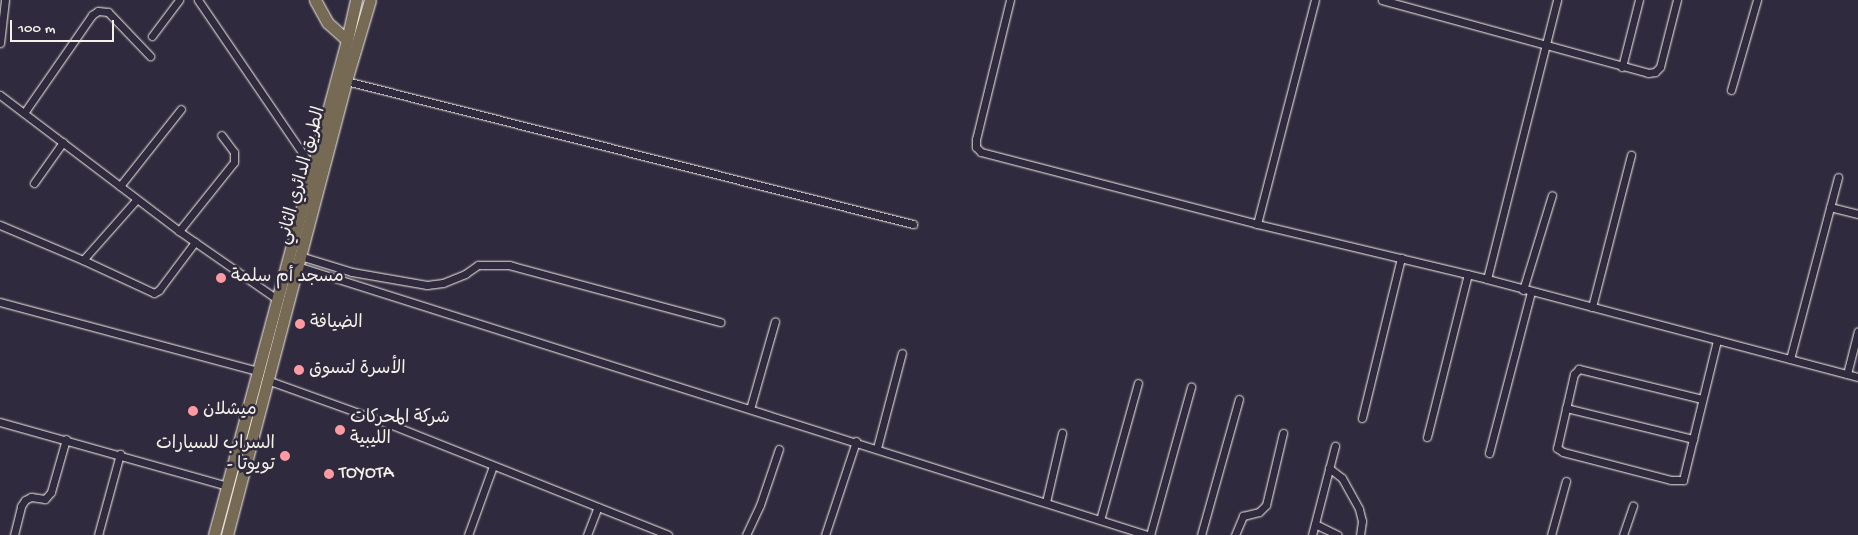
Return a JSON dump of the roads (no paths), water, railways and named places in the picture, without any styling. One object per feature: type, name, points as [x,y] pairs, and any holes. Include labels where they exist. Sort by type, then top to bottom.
[{"type":"main road","points":[[315,0],[328,22],[347,40]]},
{"type":"main road","name":"الطريق الدائري الثاني","points":[[214,535],[347,40],[356,0]]},
{"type":"main road","name":"الطريق الدائري الثاني","points":[[227,535],[266,380],[346,81],[370,0]]},
{"type":"street","points":[[0,43],[5,0]]},
{"type":"street","points":[[152,36],[180,0]]},
{"type":"street","points":[[198,0],[312,167]]},
{"type":"street","points":[[1010,0],[976,139],[976,147],[981,152],[1257,224],[1468,274],[1858,377]]},
{"type":"street","points":[[1257,224],[1315,0]]},
{"type":"street","points":[[1382,0],[1648,73],[1654,72],[1660,67],[1677,0]]},
{"type":"street","points":[[1487,279],[1557,0]]},
{"type":"street","points":[[1622,67],[1639,0]]},
{"type":"street","points":[[1731,90],[1757,0]]},
{"type":"street","points":[[24,113],[92,15],[98,11],[108,12],[150,56]]},
{"type":"street","points":[[346,81],[913,224]]},
{"type":"street","points":[[0,96],[195,242],[277,299]]},
{"type":"street","points":[[120,186],[181,109]]},
{"type":"street","points":[[179,230],[234,162],[234,152],[220,136]]},
{"type":"street","points":[[34,183],[63,142]]},
{"type":"street","points":[[1592,308],[1631,155]]},
{"type":"street","points":[[1790,359],[1838,177]]},
{"type":"street","points":[[1523,290],[1552,195]]},
{"type":"street","points":[[83,260],[137,199]]},
{"type":"street","points":[[1830,207],[1858,214]]},
{"type":"street","points":[[0,225],[83,260],[154,293],[159,290],[195,242]]},
{"type":"street","points":[[1362,418],[1401,258]]},
{"type":"street","points":[[299,261],[427,285],[443,283],[465,274],[478,265],[509,265],[720,322]]},
{"type":"street","points":[[299,261],[750,409],[1148,535],[1191,387]]},
{"type":"street","points":[[1427,436],[1468,274]]},
{"type":"street","points":[[1489,453],[1532,292]]},
{"type":"street","points":[[0,302],[257,372]]},
{"type":"street","points":[[750,409],[775,321]]},
{"type":"street","points":[[1847,374],[1858,331]]},
{"type":"street","points":[[1702,399],[1579,369],[1574,374],[1557,444],[1559,450],[1671,480],[1683,480],[1717,340]]},
{"type":"street","points":[[877,448],[902,353]]},
{"type":"street","points":[[266,380],[392,425],[668,535]]},
{"type":"street","points":[[1100,520],[1138,383]]},
{"type":"street","points":[[1201,535],[1239,398]]},
{"type":"street","points":[[1566,408],[1693,439]]},
{"type":"street","points":[[0,422],[120,454],[227,486]]},
{"type":"street","points":[[1046,502],[1062,432]]},
{"type":"street","points":[[1235,535],[1244,516],[1258,512],[1266,505],[1283,433]]},
{"type":"street","points":[[14,535],[21,506],[25,500],[31,497],[45,499],[52,492],[66,439]]},
{"type":"street","points":[[825,535],[856,441]]},
{"type":"street","points":[[1312,535],[1335,446]]},
{"type":"street","points":[[746,535],[760,505],[779,448]]},
{"type":"street","points":[[98,535],[120,454]]},
{"type":"street","points":[[468,535],[493,466]]},
{"type":"street","points":[[1329,468],[1342,478],[1359,509],[1362,521],[1360,535]]},
{"type":"street","points":[[1551,535],[1566,481]]},
{"type":"street","points":[[1623,535],[1633,506]]},
{"type":"street","points":[[587,535],[598,507]]},
{"type":"street","points":[[1315,524],[1338,535]]},
{"type":"place","name":"مسجد أم سلمة","points":[[221,278]]},
{"type":"place","name":"الضيافة","points":[[300,324]]},
{"type":"place","name":"الأسرة لتسوق","points":[[299,370]]},
{"type":"place","name":"ميشلان","points":[[193,411]]},
{"type":"place","name":"شركة المحركات الليبية","points":[[340,430]]},
{"type":"place","name":"السراب للسيارات - تويوتا","points":[[285,456]]},
{"type":"place","name":"TOYOTA","points":[[329,474]]}]
